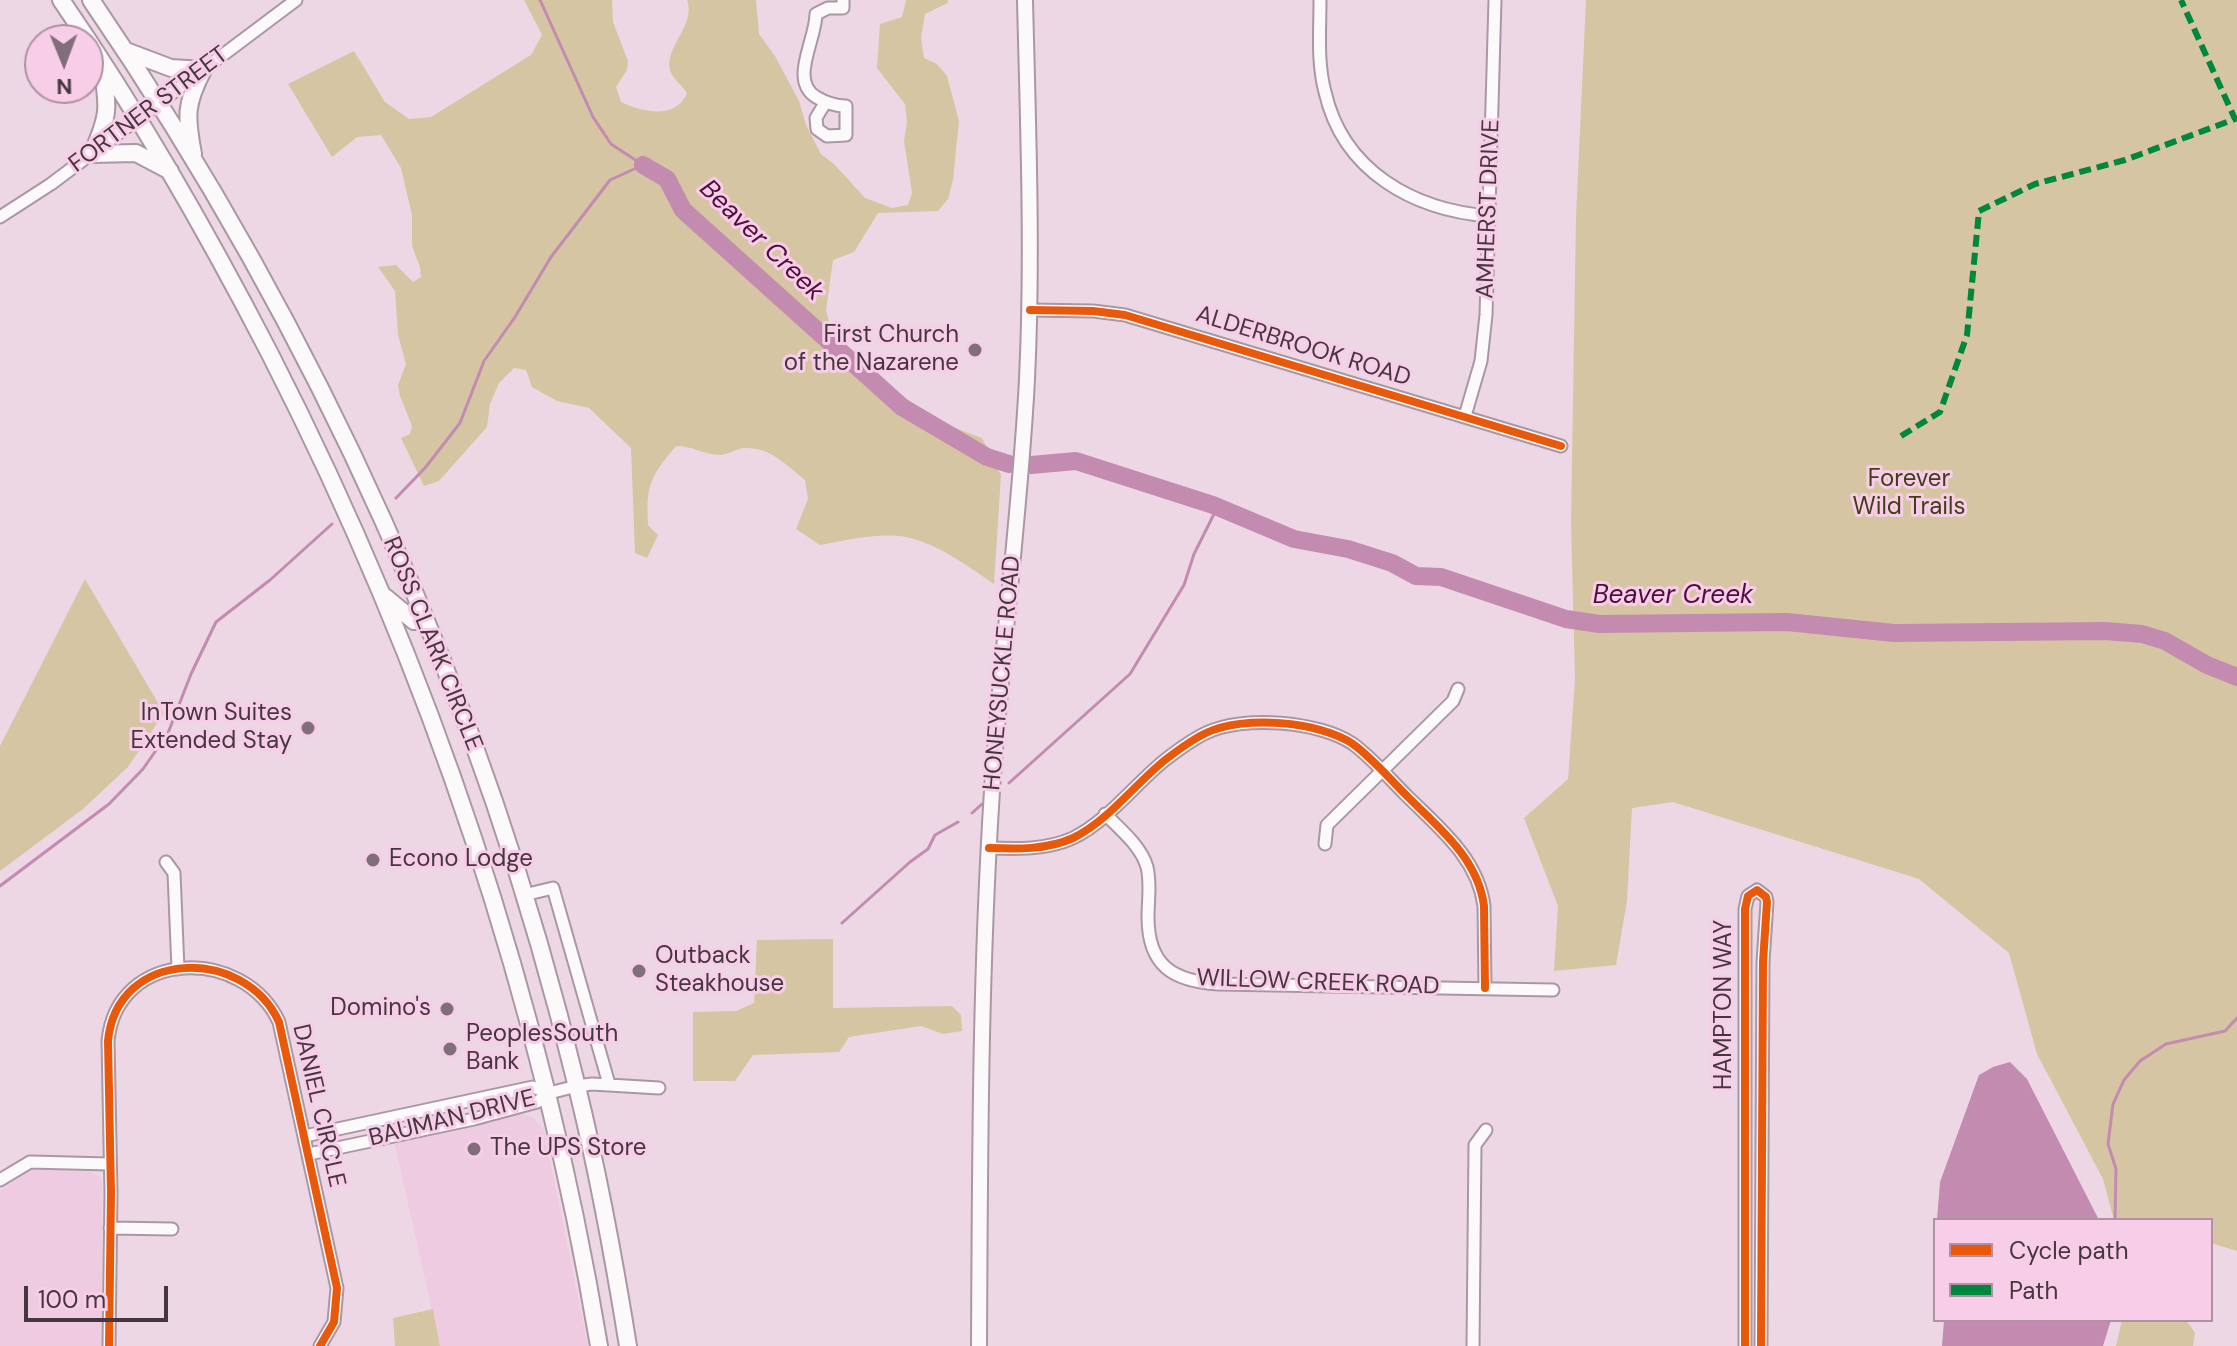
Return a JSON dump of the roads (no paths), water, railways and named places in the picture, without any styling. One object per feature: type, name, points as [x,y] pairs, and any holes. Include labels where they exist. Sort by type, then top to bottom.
[{"type":"highway","name":"ROSS CLARK CIRCLE","points":[[61,0],[77,24]]},
{"type":"highway","name":"ROSS CLARK CIRCLE","points":[[91,0],[158,103],[268,287],[364,478],[426,621],[490,791],[524,895],[577,1086],[611,1242],[628,1346]]},
{"type":"highway","points":[[124,50],[158,65],[203,70],[192,91],[187,114],[195,164]]},
{"type":"highway","name":"ROSS CLARK CIRCLE","points":[[104,64],[171,171],[312,437],[406,649],[484,868],[549,1093],[599,1346]]},
{"type":"highway","points":[[104,81],[108,110],[92,154],[136,153],[171,171]]},
{"type":"highway","points":[[383,596],[414,621],[426,621]]},
{"type":"highway","points":[[406,649],[423,649],[444,667]]},
{"type":"main road","name":"HONEYSUCKLE ROAD","points":[[979,1346],[983,1002],[989,848],[1024,422],[1030,310],[1031,215],[1025,0]]},
{"type":"street","name":"FORTNER STREET","points":[[0,217],[92,154],[296,0]]},
{"type":"street","points":[[825,103],[809,92],[803,76],[805,61],[816,29],[816,14],[828,8],[843,8],[843,0]]},
{"type":"street","points":[[1320,0],[1319,54],[1324,90],[1336,125],[1358,158],[1385,182],[1412,199],[1453,211],[1489,216]]},
{"type":"street","name":"AMHERST DRIVE","points":[[1465,416],[1476,383],[1484,338],[1495,0]]},
{"type":"street","name":"ALDERBROOK ROAD","points":[[1030,310],[1125,315],[1561,446]]},
{"type":"street","points":[[1325,844],[1327,825],[1453,701],[1458,689]]},
{"type":"street","points":[[989,848],[1021,849],[1063,842],[1086,829],[1186,744],[1207,732],[1243,724],[1297,726],[1339,737],[1354,745],[1454,843],[1478,880],[1484,906],[1485,988]]},
{"type":"street","name":"WILLOW CREEK ROAD","points":[[1105,814],[1144,859],[1149,881],[1149,933],[1155,954],[1162,965],[1185,979],[1218,984],[1553,990]]},
{"type":"street","points":[[166,862],[174,873],[178,969]]},
{"type":"street","points":[[524,895],[553,888],[609,1084]]},
{"type":"street","name":"HAMPTON WAY","points":[[1745,1346],[1745,909],[1748,896],[1757,890],[1766,897],[1767,902],[1762,974],[1761,1346]]},
{"type":"street","name":"DANIEL CIRCLE","points":[[109,1346],[108,1041],[114,1013],[123,997],[134,986],[159,973],[178,969],[234,976],[252,987],[268,1002],[283,1037],[337,1288],[334,1322],[320,1346]]},
{"type":"street","name":"BAUMAN DRIVE","points":[[309,1154],[474,1119],[537,1102],[549,1093],[577,1086],[609,1084],[659,1088]]},
{"type":"street","name":"BAUMAN DRIVE","points":[[305,1136],[533,1087],[549,1093]]},
{"type":"street","points":[[1473,1346],[1475,1145],[1486,1130]]},
{"type":"street","points":[[0,1180],[30,1162],[109,1164]]},
{"type":"street","points":[[110,1228],[172,1229]]},
{"type":"waterway","name":"Beaver Creek","points":[[540,0],[593,117],[611,144],[643,165]]},
{"type":"waterway","points":[[396,498],[425,468],[460,423],[484,361],[551,257],[610,180],[643,165]]},
{"type":"waterway","name":"Beaver Creek","points":[[643,165],[667,179],[683,210],[902,407],[987,457],[1009,464]]},
{"type":"waterway","name":"Beaver Creek","points":[[1031,465],[1076,461],[1213,505],[1294,539],[1348,549],[1392,563],[1416,576],[1441,577],[1566,619],[1599,624],[1787,622],[1894,633],[2105,631],[2142,634],[2165,641],[2207,665],[2237,677]]},
{"type":"waterway","points":[[1009,783],[1130,674],[1184,585],[1194,554],[1217,508]]},
{"type":"waterway","points":[[0,886],[109,804],[143,769],[168,733],[216,622],[270,580],[332,524]]},
{"type":"waterway","points":[[972,813],[982,804]]},
{"type":"waterway","points":[[842,923],[928,849],[935,835],[958,822]]},
{"type":"waterway","points":[[2115,1218],[2116,1169],[2108,1144],[2113,1104],[2124,1080],[2140,1061],[2166,1044],[2225,1031],[2237,1018]]},
{"type":"place","name":"First Church of the Nazarene","points":[[975,350]]},
{"type":"place","name":"InTown Suites Extended Stay","points":[[308,728]]},
{"type":"place","name":"Econo Lodge","points":[[373,860]]},
{"type":"place","name":"Outback Steakhouse","points":[[639,971]]},
{"type":"place","name":"Domino's","points":[[447,1009]]},
{"type":"place","name":"PeoplesSouth Bank","points":[[450,1049]]},
{"type":"place","name":"The UPS Store","points":[[474,1149]]},
{"type":"park label","name":"Forever Wild Trails","points":[[1909,494]]}]
